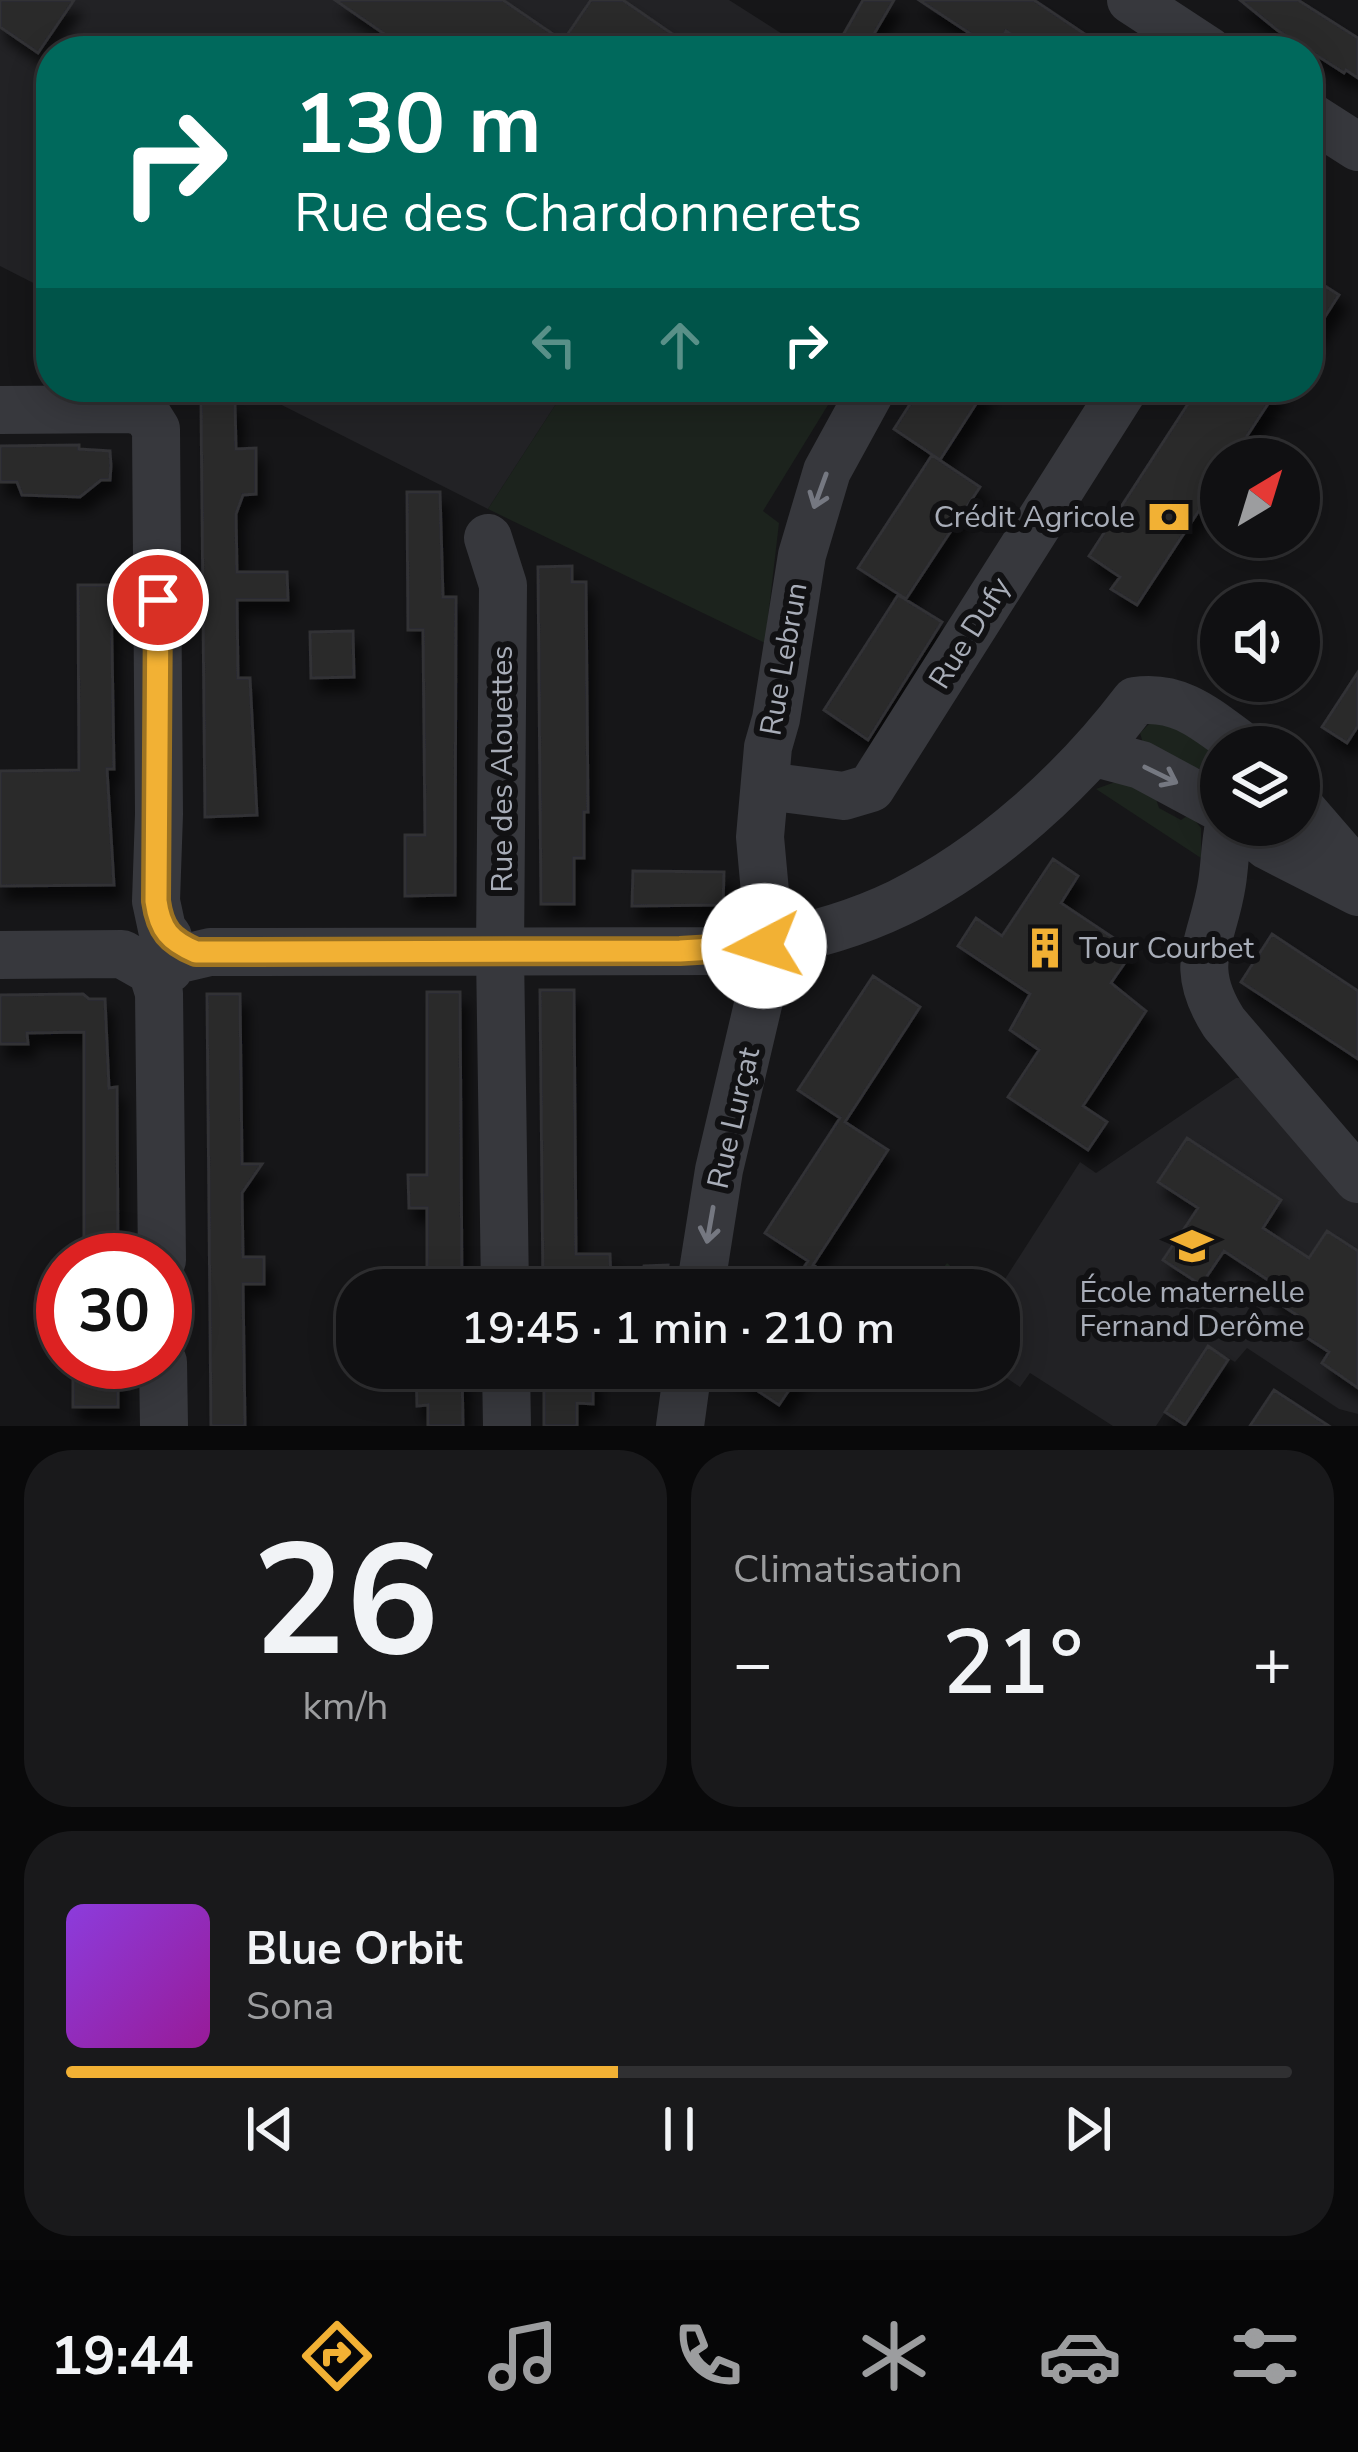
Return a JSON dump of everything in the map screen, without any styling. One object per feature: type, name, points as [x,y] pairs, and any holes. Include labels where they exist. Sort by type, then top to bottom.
[{"type":"street","points":[[1131,0],[1186,36]]},
{"type":"street","points":[[1323,125],[1358,147]]},
{"type":"street","name":"Rue Lebrun","points":[[764,946],[767,914],[760,837],[768,747],[810,518],[827,471],[865,402]]},
{"type":"street","name":"Rue Dufy","points":[[766,785],[844,796],[872,788],[1112,402]]},
{"type":"street","points":[[0,410],[131,409],[146,413],[156,429],[162,1233]]},
{"type":"street","name":"Rue des Alouettes","points":[[488,538],[503,585],[500,952],[505,1269]]},
{"type":"street","points":[[0,955],[722,951],[764,946],[814,935],[898,903],[951,871],[1096,753],[1135,701],[1173,701],[1216,726]]},
{"type":"street","points":[[1096,753],[1142,765],[1200,797]]},
{"type":"street","points":[[1320,830],[1358,874]]},
{"type":"street","points":[[1226,846],[1204,953],[1207,996],[1224,1023],[1358,1179]]},
{"type":"street","points":[[1268,846],[1358,892]]},
{"type":"street","name":"Rue Lurçat","points":[[703,1269],[719,1170],[765,975],[764,946]]},
{"type":"street","points":[[163,1389],[164,1426]]},
{"type":"street","points":[[506,1389],[507,1426]]},
{"type":"street","points":[[680,1426],[685,1389]]},
{"type":"shaded area","points":[[0,0],[729,0],[785,36],[36,36],[36,284],[0,266]]},
{"type":"shaded area","points":[[276,402],[557,402],[488,509]]},
{"type":"shaded area","points":[[557,402],[830,402],[763,511],[779,523],[765,643],[488,509]]},
{"type":"shaded area","points":[[1154,719],[1180,721],[1200,740],[1200,769],[1143,743],[1140,733]]},
{"type":"shaded area","points":[[1118,781],[1154,793],[1159,808],[1181,820],[1190,814],[1200,827],[1201,858],[1096,789]]},
{"type":"shaded area","name":"École maternelle Fernand Derôme","points":[[1236,1078],[1249,1078],[1358,1201],[1358,1414],[1339,1409],[1247,1348],[1235,1362],[1208,1347],[1156,1426],[1113,1426],[1030,1373],[1020,1387],[1020,1269],[1011,1269],[1080,1162],[1096,1173]]},
{"type":"building","points":[[0,0],[74,0],[50,36],[36,36],[36,52],[0,27]]},
{"type":"building","points":[[335,0],[503,0],[556,36],[387,36]]},
{"type":"building","points":[[591,0],[623,0],[675,36],[566,36]]},
{"type":"building","points":[[863,0],[894,0],[873,36],[843,36]]},
{"type":"building","points":[[919,0],[1034,0],[1088,36],[1014,36],[1006,31],[1003,36],[974,36]]},
{"type":"building","points":[[1240,0],[1298,0],[1358,38],[1358,78],[1323,60],[1323,36],[1286,36]]},
{"type":"building","points":[[1323,285],[1339,295],[1323,320]]},
{"type":"building","points":[[201,402],[235,402],[236,449],[256,448],[256,494],[243,495],[236,514],[237,572],[287,572],[288,600],[237,600],[238,678],[250,678],[257,815],[205,817]]},
{"type":"building","points":[[911,402],[977,402],[940,460],[894,429]]},
{"type":"building","points":[[1189,402],[1269,402],[1246,438],[1200,438],[1200,509],[1137,605],[1111,589],[1120,577],[1089,556]]},
{"type":"building","points":[[79,445],[79,449],[110,451],[111,466],[110,480],[101,480],[80,497],[22,495],[17,482],[0,482],[0,446]]},
{"type":"building","points":[[932,455],[980,487],[906,599],[858,568]]},
{"type":"building","points":[[407,492],[440,492],[443,597],[456,597],[455,895],[405,896],[405,835],[425,835],[423,630],[408,630]]},
{"type":"building","points":[[572,566],[572,582],[586,582],[588,812],[584,812],[584,858],[574,858],[574,904],[541,904],[538,567]]},
{"type":"building","points":[[78,585],[111,585],[114,769],[107,769],[114,885],[0,886],[0,771],[79,770]]},
{"type":"building","points":[[898,595],[942,622],[868,740],[824,710]]},
{"type":"building","points":[[353,631],[354,677],[311,678],[310,632]]},
{"type":"building","points":[[1358,672],[1358,726],[1347,743],[1322,727]]},
{"type":"building","points":[[1053,859],[1078,876],[1061,903],[1133,951],[1111,983],[1146,1011],[1083,1106],[1107,1122],[1088,1150],[1008,1097],[1039,1050],[1010,1030],[1030,994],[958,946],[976,918],[1002,936]]},
{"type":"building","points":[[633,871],[724,872],[723,905],[632,906]]},
{"type":"building","points":[[1272,934],[1358,991],[1358,1059],[1241,982]]},
{"type":"building","points":[[873,976],[920,1007],[845,1122],[888,1150],[813,1265],[819,1269],[803,1269],[808,1261],[765,1233],[840,1118],[798,1090]]},
{"type":"building","points":[[540,990],[574,990],[576,1254],[610,1254],[611,1269],[543,1269]]},
{"type":"building","points":[[427,992],[460,992],[462,1269],[427,1269],[427,1208],[409,1208],[408,1175],[427,1175]]},
{"type":"building","points":[[83,994],[105,999],[109,1088],[117,1087],[118,1233],[84,1233],[84,1032],[27,1033],[28,1044],[0,1044],[0,995]]},
{"type":"building","points":[[207,994],[240,994],[242,1164],[262,1164],[242,1193],[243,1257],[264,1257],[264,1284],[243,1284],[245,1426],[211,1426]]},
{"type":"building","points":[[1187,1138],[1281,1200],[1263,1228],[1309,1258],[1327,1231],[1358,1251],[1358,1388],[1322,1363],[1329,1352],[1295,1330],[1303,1319],[1269,1297],[1277,1286],[1224,1251],[1201,1285],[1163,1260],[1198,1208],[1158,1182]]},
{"type":"building","points":[[1208,1346],[1228,1360],[1185,1425],[1165,1412]]},
{"type":"building","points":[[73,1389],[118,1389],[118,1407],[73,1407]]},
{"type":"building","points":[[417,1389],[462,1389],[463,1426],[428,1426],[428,1405],[417,1406]]},
{"type":"building","points":[[544,1389],[593,1389],[593,1404],[577,1403],[577,1426],[544,1426]]},
{"type":"building","points":[[755,1389],[790,1389],[779,1405]]},
{"type":"building","points":[[1274,1390],[1329,1426],[1250,1426]]},
{"type":"place","name":"Crédit Agricole","points":[[1169,517]]},
{"type":"place","name":"Tour Courbet","points":[[1045,948]]},
{"type":"place","name":"École maternelle Fernand Derôme","points":[[1192,1246]]},
{"type":"route","points":[[158,600],[156,901],[162,929],[174,942],[196,952],[722,951],[764,946]]}]
